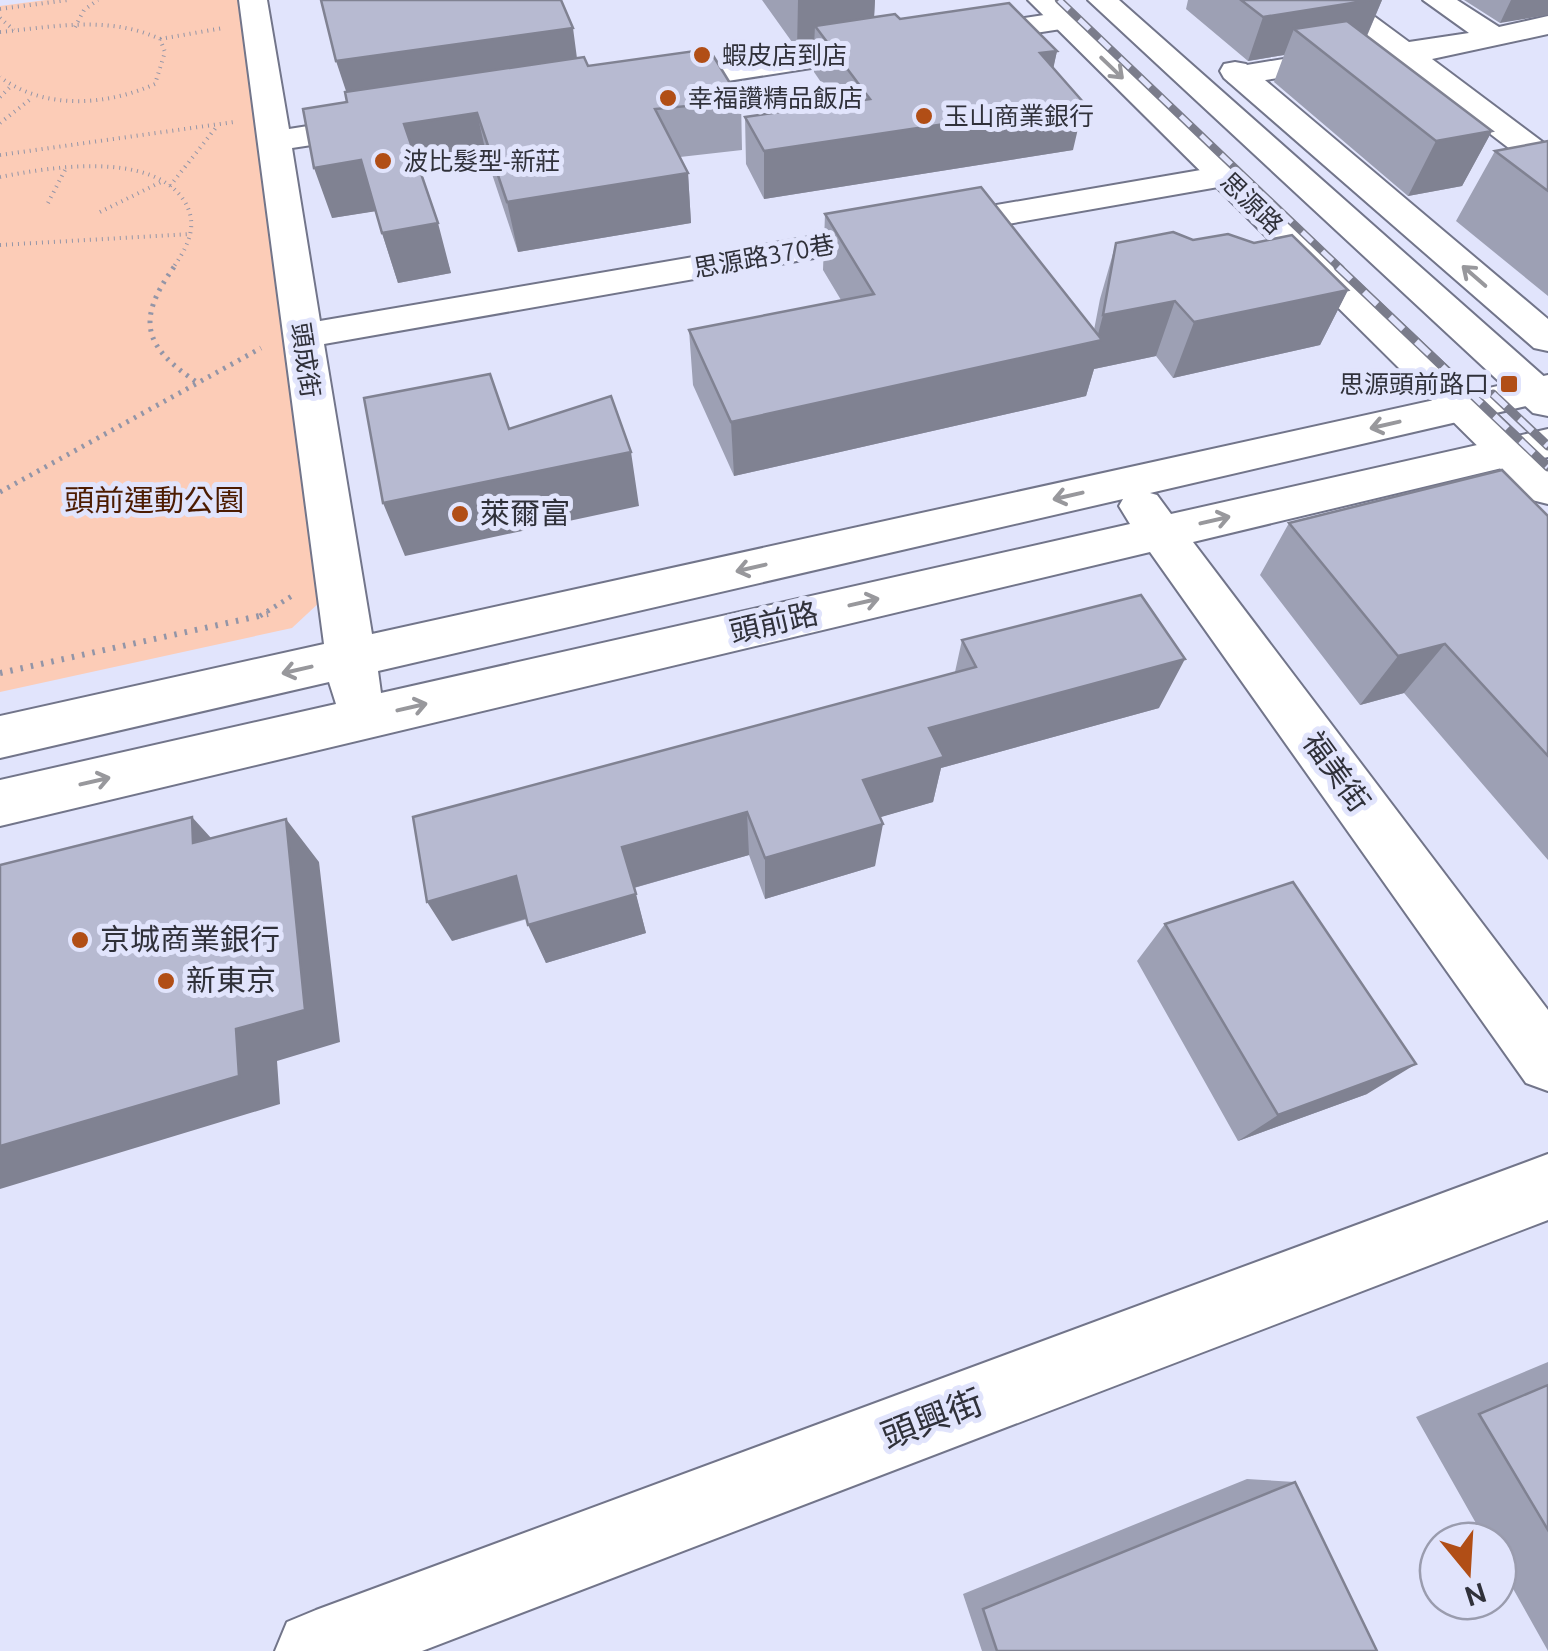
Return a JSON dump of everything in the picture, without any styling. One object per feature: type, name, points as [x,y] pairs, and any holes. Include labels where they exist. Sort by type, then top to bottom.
[{"type":"street","name":"思源路","points":[[1102,0],[1544,394]]},
{"type":"street","points":[[1334,0],[1548,162]]},
{"type":"street","points":[[1437,0],[1495,36]]},
{"type":"street","name":"思源路","points":[[1053,10],[1464,407],[1529,447],[1548,489]]},
{"type":"street","points":[[630,87],[1053,10]]},
{"type":"street","name":"頭成街","points":[[241,14],[285,340],[360,719]]},
{"type":"street","points":[[1240,75],[1427,51],[1548,26]]},
{"type":"street","points":[[1211,50],[1548,339]]},
{"type":"street","points":[[1489,118],[1533,109]]},
{"type":"street","points":[[257,131],[412,120]]},
{"type":"street","name":"思源路370巷","points":[[285,340],[1224,176]]},
{"type":"street","name":"頭前路","points":[[0,737],[1464,407],[1544,394]]},
{"type":"street","name":"頭前路","points":[[0,803],[1529,447]]},
{"type":"street","name":"福美街","points":[[1124,484],[1548,1061]]},
{"type":"street","name":"頭興街","points":[[316,1651],[1548,1188]]},
{"type":"path","points":[[0,9],[68,0]]},
{"type":"path","points":[[75,27],[84,10],[98,0]]},
{"type":"path","points":[[160,39],[241,14]]},
{"type":"path","points":[[0,18],[14,31]]},
{"type":"path","points":[[0,32],[114,24],[144,29],[160,39],[165,52],[155,84],[139,94],[112,100],[34,97],[10,87],[0,77]]},
{"type":"path","points":[[0,97],[10,87]]},
{"type":"path","points":[[0,123],[34,97]]},
{"type":"path","points":[[0,154],[218,124],[257,131]]},
{"type":"path","points":[[170,186],[218,124]]},
{"type":"path","points":[[0,177],[66,167],[119,168],[162,181],[183,196],[192,218],[190,234],[152,299],[148,325],[155,348],[176,369],[198,383]]},
{"type":"path","points":[[48,204],[66,167]]},
{"type":"path","points":[[100,212],[162,181]]},
{"type":"path","points":[[0,245],[190,234]]},
{"type":"path","points":[[0,492],[285,340]]},
{"type":"path","points":[[0,673],[267,615],[296,593]]},
{"type":"green space","name":"頭前運動公園","points":[[46,0],[242,0],[321,601],[292,628],[0,692],[0,6]]},
{"type":"building","points":[[321,0],[561,0],[573,28],[336,61]]},
{"type":"building","points":[[1241,0],[1371,0],[1263,17]]},
{"type":"building","points":[[1009,3],[1057,51],[1040,53],[1084,103],[764,151],[745,117],[870,99],[815,26],[895,14],[900,19]]},
{"type":"building","points":[[1347,21],[1492,131],[1436,141],[1294,29]]},
{"type":"building","points":[[709,49],[741,101],[655,109],[688,173],[507,202],[477,113],[404,124],[438,223],[382,233],[361,160],[314,168],[303,109],[347,102],[345,92],[584,57],[588,66]]},
{"type":"building","points":[[1548,141],[1548,191],[1495,151]]},
{"type":"building","points":[[981,187],[1102,340],[731,422],[689,330],[874,294],[825,214]]},
{"type":"building","points":[[1173,232],[1193,240],[1228,234],[1254,243],[1292,235],[1348,290],[1194,322],[1175,301],[1103,315],[1116,243]]},
{"type":"building","points":[[490,374],[509,429],[611,396],[631,452],[383,503],[364,398]]},
{"type":"building","points":[[1502,470],[1548,516],[1548,756],[1445,644],[1398,656],[1289,523]]},
{"type":"building","points":[[1141,595],[1185,659],[929,728],[944,757],[863,780],[883,824],[765,858],[747,812],[622,847],[636,894],[528,925],[516,876],[427,902],[413,817],[976,667],[962,640]]},
{"type":"building","name":"新東京","points":[[192,817],[193,843],[286,819],[305,1010],[236,1029],[239,1076],[0,1146],[0,865]]},
{"type":"building","points":[[1293,882],[1416,1064],[1278,1115],[1165,924]]},
{"type":"building","points":[[1548,1385],[1548,1530],[1479,1414]]},
{"type":"building","points":[[1295,1482],[1377,1651],[997,1651],[983,1609]]},
{"type":"railway","points":[[1059,0],[1341,269]]},
{"type":"railway","points":[[1338,267],[1548,467]]},
{"type":"railway","points":[[1493,394],[1548,446]]},
{"type":"place","name":"蝦皮店到店","points":[[702,55]]},
{"type":"place","name":"幸福讚精品飯店","points":[[668,98]]},
{"type":"place","name":"玉山商業銀行","points":[[924,116]]},
{"type":"place","name":"波比髮型-新莊","points":[[383,161]]},
{"type":"place","name":"思源頭前路口","points":[[1509,384]]},
{"type":"place","name":"萊爾富","points":[[460,514]]},
{"type":"place","name":"京城商業銀行","points":[[80,940]]},
{"type":"place","name":"新東京","points":[[166,981]]}]
